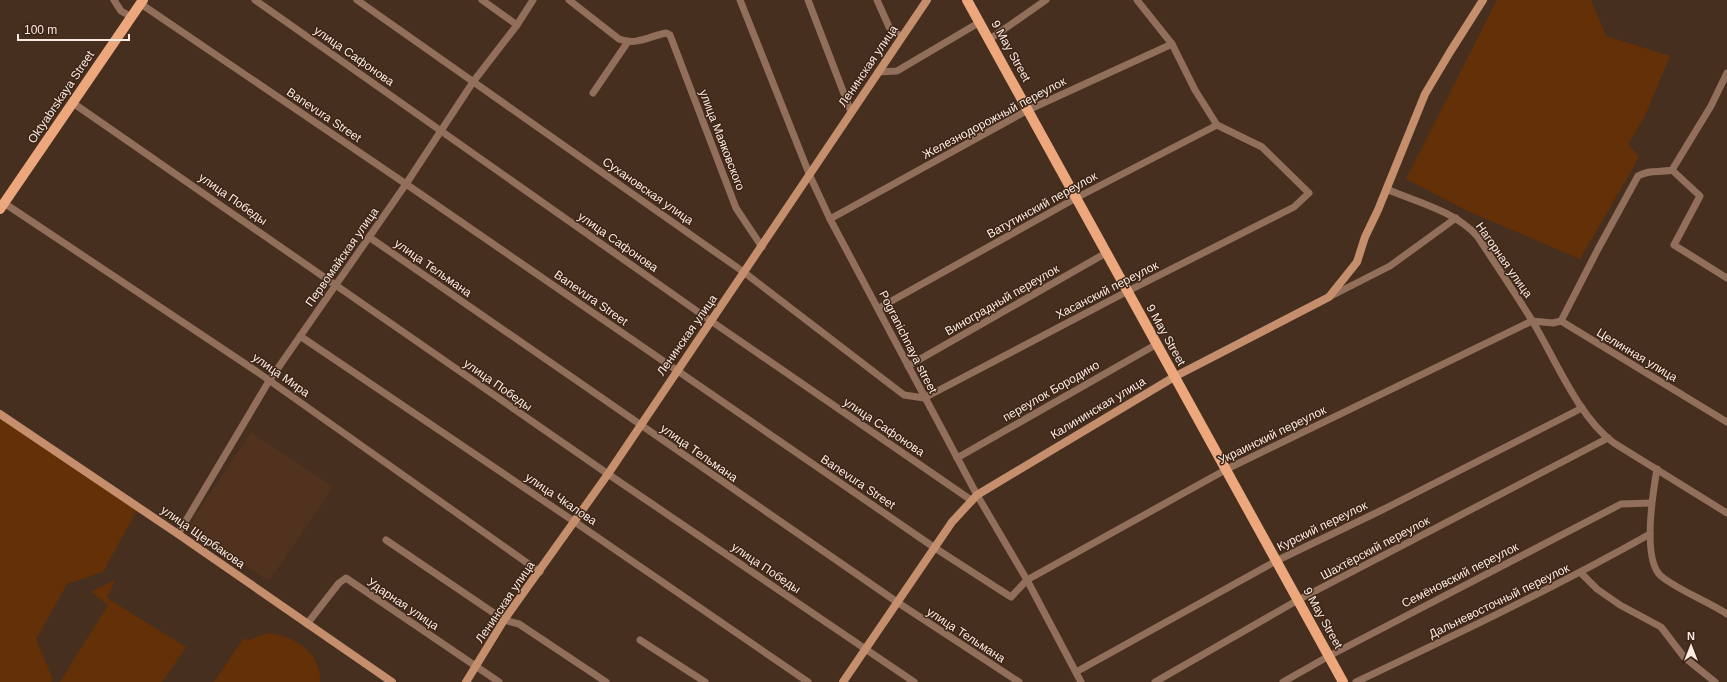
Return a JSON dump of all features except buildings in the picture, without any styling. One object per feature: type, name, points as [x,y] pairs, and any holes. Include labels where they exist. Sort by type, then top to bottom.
[{"type":"main road","name":"Ленинская улица","points":[[466,682],[504,620],[576,522],[676,370],[745,273],[851,112],[928,0]]},
{"type":"main road","name":"9 May Street","points":[[967,0],[990,39],[1174,377],[1227,469],[1343,682]]},
{"type":"main road","name":"Калининская улица","points":[[843,682],[952,522],[974,497],[1174,377],[1329,297],[1357,262],[1365,237],[1425,94],[1483,0]]},
{"type":"main road","name":"Oktyabrskaya Street","points":[[2,206],[142,2]]},
{"type":"main road","name":"улица Щербакова","points":[[0,414],[178,534],[392,682]]},
{"type":"street","points":[[114,0],[121,10],[132,18]]},
{"type":"street","name":"улица Сафонова","points":[[255,0],[711,321],[974,497]]},
{"type":"street","name":"Сухановская улица","points":[[357,0],[745,273],[904,396],[924,398]]},
{"type":"street","points":[[482,0],[517,25]]},
{"type":"street","name":"Первомайская улица","points":[[178,534],[269,381],[406,184],[440,129],[472,82],[517,25],[533,0]]},
{"type":"street","points":[[569,0],[619,39],[627,43],[592,93]]},
{"type":"street","name":"Pogranichnaya street","points":[[740,0],[810,176],[830,219],[879,308],[924,398],[957,458],[974,497],[1026,580],[1081,682]]},
{"type":"street","points":[[808,0],[851,112]]},
{"type":"street","points":[[877,0],[890,29],[902,37]]},
{"type":"street","points":[[990,39],[1046,0]]},
{"type":"street","points":[[1137,0],[1172,44],[1195,90],[1217,125]]},
{"type":"street","name":"Banevura Street","points":[[142,2],[935,548],[1011,597],[1026,580]]},
{"type":"street","points":[[878,72],[897,72],[980,22]]},
{"type":"street","name":"улица Маяковского","points":[[627,43],[644,40],[666,32],[670,35],[736,208],[762,247]]},
{"type":"street","name":"Железнодорожный переулок","points":[[830,219],[1028,110],[1172,44]]},
{"type":"street","points":[[1532,321],[1553,323],[1561,321],[1638,176],[1646,171],[1662,173],[1672,170],[1711,106],[1727,73]]},
{"type":"street","name":"улица Победы","points":[[73,103],[608,474],[914,682]]},
{"type":"street","name":"Ватутинский переулок","points":[[879,308],[1076,198],[1217,125]]},
{"type":"street","name":"Хасанский переулок","points":[[924,398],[1128,291],[1294,207],[1309,193],[1262,147],[1217,125]]},
{"type":"street","points":[[1672,170],[1700,196],[1674,245],[1727,278]]},
{"type":"street","name":"Нагорная улица","points":[[1386,189],[1456,218],[1468,226],[1478,237],[1532,321],[1582,408],[1608,438],[1727,513]]},
{"type":"street","name":"улица Мира","points":[[2,206],[269,381],[540,572]]},
{"type":"street","points":[[1329,297],[1390,266],[1456,218]]},
{"type":"street","name":"улица Тельмана","points":[[369,237],[640,426],[897,602],[1019,682]]},
{"type":"street","name":"Виноградный переулок","points":[[908,366],[1106,253]]},
{"type":"street","name":"Украинский переулок","points":[[1026,580],[1227,469],[1532,321]]},
{"type":"street","name":"Целинная улица","points":[[1561,321],[1727,422]]},
{"type":"street","name":"улица Чкалова","points":[[300,336],[576,522],[808,682]]},
{"type":"street","name":"переулок Бородино","points":[[957,458],[1157,344]]},
{"type":"street","name":"Курский переулок","points":[[1076,672],[1276,561],[1582,408]]},
{"type":"street","name":"Шахтёрский переулок","points":[[1155,682],[1298,600],[1608,438]]},
{"type":"street","points":[[1657,469],[1651,503],[1650,534],[1654,563],[1660,575],[1727,614]]},
{"type":"street","name":"Семёновский переулок","points":[[1283,682],[1329,656],[1621,504],[1651,503]]},
{"type":"street","name":"Дальневосточный переулок","points":[[1356,682],[1484,622],[1581,573],[1650,534]]},
{"type":"street","points":[[386,540],[504,620],[518,624],[606,682]]},
{"type":"street","points":[[1581,573],[1597,589],[1625,608],[1665,630],[1690,663],[1715,682]]},
{"type":"street","name":"Ударная улица","points":[[307,624],[339,583],[346,578],[499,682]]},
{"type":"street","points":[[640,640],[705,682]]},
{"type":"shaded area","points":[[1497,0],[1591,0],[1606,36],[1670,56],[1644,118],[1628,144],[1639,157],[1580,259],[1470,212],[1406,179]]},
{"type":"shaded area","points":[[0,416],[137,510],[103,572],[67,584],[36,639],[53,680],[51,682],[0,682]]},
{"type":"shaded area","points":[[251,432],[333,487],[269,581],[188,527]]},
{"type":"shaded area","points":[[115,580],[107,598],[186,647],[162,682],[60,682],[108,605],[91,592]]},
{"type":"shaded area","points":[[268,633],[287,637],[304,647],[316,662],[320,682],[214,682],[243,639],[249,640]]}]
